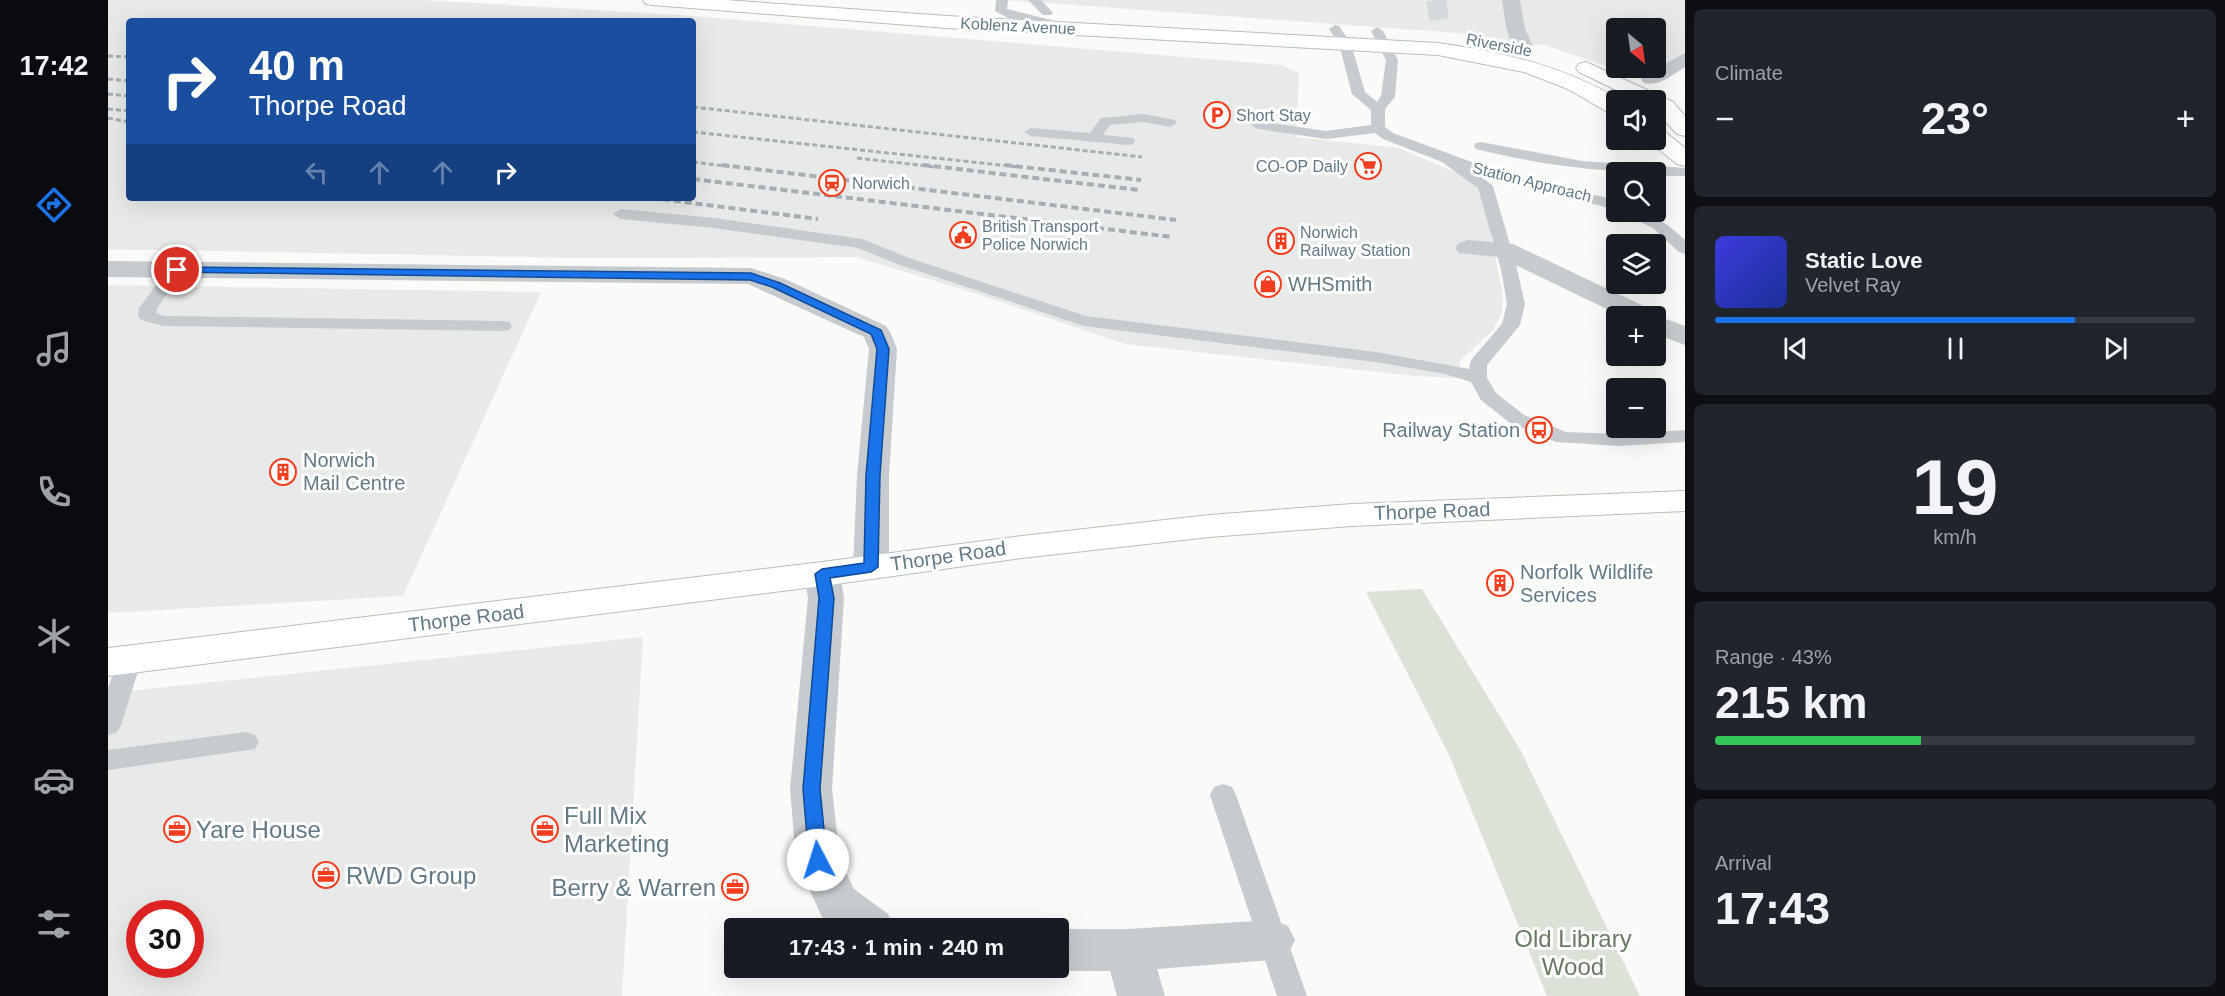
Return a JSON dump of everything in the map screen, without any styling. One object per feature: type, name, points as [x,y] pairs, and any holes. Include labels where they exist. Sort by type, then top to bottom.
[{"type":"main road","name":"Koblenz Avenue","points":[[652,0],[853,16],[1074,29],[1340,36]]},
{"type":"main road","name":"Koblenz Avenue","points":[[827,0],[1041,7],[1381,39]]},
{"type":"main road","name":"Riverside","points":[[1381,39],[1465,38],[1522,43],[1601,74],[1632,90]]},
{"type":"main road","name":"Riverside","points":[[1381,39],[1501,60],[1549,75],[1606,103]]},
{"type":"main road","name":"Riverside","points":[[1666,108],[1685,129]]},
{"type":"main road","points":[[1666,144],[1685,159]]},
{"type":"main road","name":"Thorpe Road","points":[[119,660],[822,574],[1022,547],[1209,526],[1352,515],[1685,501]]},
{"type":"street","points":[[1511,0],[1516,29],[1522,43]]},
{"type":"street","points":[[1651,79],[1685,59]]},
{"type":"street","points":[[1468,248],[1504,249],[1621,306]]},
{"type":"street","points":[[108,269],[751,276],[776,285],[876,332],[883,349],[873,475],[871,567]]},
{"type":"street","points":[[1666,328],[1685,337]]},
{"type":"street","points":[[822,574],[826,598],[811,789],[818,860],[838,903],[858,918]]},
{"type":"street","points":[[1069,950],[1128,950],[1272,940]]},
{"type":"street","points":[[1128,950],[1141,996]]},
{"type":"lane","points":[[1002,5],[1012,16],[1074,29]]},
{"type":"lane","points":[[1340,36],[1359,94],[1378,109]]},
{"type":"lane","points":[[1258,126],[1326,135],[1378,129],[1378,109],[1388,97],[1392,60],[1381,39]]},
{"type":"lane","points":[[1094,138],[1106,122],[1115,120],[1143,118],[1170,123]]},
{"type":"lane","name":"Station Approach","points":[[1378,129],[1388,136],[1502,178],[1606,202]]},
{"type":"lane","points":[[1031,132],[1128,141]]},
{"type":"lane","points":[[1481,146],[1548,161],[1600,168],[1685,172]]},
{"type":"lane","name":"Station Approach","points":[[1447,159],[1485,186],[1504,249],[1516,304],[1511,325],[1478,364],[1478,378]]},
{"type":"lane","points":[[621,214],[714,223],[862,244],[903,261],[1084,321],[1376,357],[1448,369],[1478,378],[1488,396],[1517,419],[1563,438],[1619,440],[1685,436]]},
{"type":"lane","points":[[1653,222],[1659,225],[1685,249]]},
{"type":"lane","points":[[177,270],[148,308],[147,316],[163,321],[503,326]]},
{"type":"lane","points":[[108,725],[119,660]]},
{"type":"lane","points":[[108,760],[246,741]]},
{"type":"lane","points":[[1223,795],[1292,996]]},
{"type":"shaded area","points":[[108,0],[423,0],[679,15],[1282,65],[1299,74],[1296,137],[1399,148],[1471,179],[1480,192],[1489,224],[1503,296],[1502,312],[1493,330],[1460,361],[1458,378],[1414,376],[1125,344],[974,293],[856,257],[582,258],[108,249]]},
{"type":"shaded area","points":[[1005,0],[1685,0],[1685,64],[1666,68],[1666,18],[1606,18],[1606,66],[1545,45],[1521,44],[1471,34]]},
{"type":"shaded area","points":[[108,285],[541,292],[403,596],[108,613]]},
{"type":"shaded area","points":[[643,637],[622,996],[108,996],[108,693]]},
{"type":"green space","name":"Old Library Wood","points":[[1422,589],[1521,751],[1640,996],[1547,996],[1449,755],[1366,592]]},
{"type":"tunnel","points":[[1436,0],[1441,29]]},
{"type":"railway","points":[[108,56],[126,57]]},
{"type":"railway","points":[[108,79],[126,81]]},
{"type":"railway","points":[[108,94],[126,96]]},
{"type":"railway","points":[[696,107],[1142,157]]},
{"type":"railway","points":[[108,109],[126,111]]},
{"type":"railway","points":[[108,118],[126,121]]},
{"type":"railway","points":[[696,132],[1019,167]]},
{"type":"railway","points":[[857,158],[936,167]]},
{"type":"railway","points":[[696,162],[734,167]]},
{"type":"railway","points":[[722,165],[1176,220]]},
{"type":"railway","points":[[923,165],[1139,190]]},
{"type":"railway","points":[[1005,165],[1141,180]]},
{"type":"railway","points":[[696,179],[1172,237]]},
{"type":"railway","points":[[676,201],[818,219]]},
{"type":"place","name":"Short Stay","points":[[1217,115]]},
{"type":"place","name":"CO-OP Daily","points":[[1368,166]]},
{"type":"place","name":"Norwich","points":[[832,183]]},
{"type":"place","name":"British Transport Police Norwich","points":[[963,235]]},
{"type":"place","name":"Norwich Railway Station","points":[[1281,241]]},
{"type":"place","name":"WHSmith","points":[[1268,284]]},
{"type":"place","name":"Railway Station","points":[[1539,430]]},
{"type":"place","name":"Norwich Mail Centre","points":[[283,472]]},
{"type":"place","name":"Norfolk Wildlife Services","points":[[1500,583]]},
{"type":"place","name":"Yare House","points":[[177,829]]},
{"type":"place","name":"Full Mix Marketing","points":[[545,829]]},
{"type":"place","name":"RWD Group","points":[[326,875]]},
{"type":"place","name":"Berry & Warren","points":[[735,887]]},
{"type":"route","points":[[177,270],[751,276],[776,285],[876,332],[883,349],[873,475],[871,567],[822,574],[826,598],[811,789],[818,860]]}]
